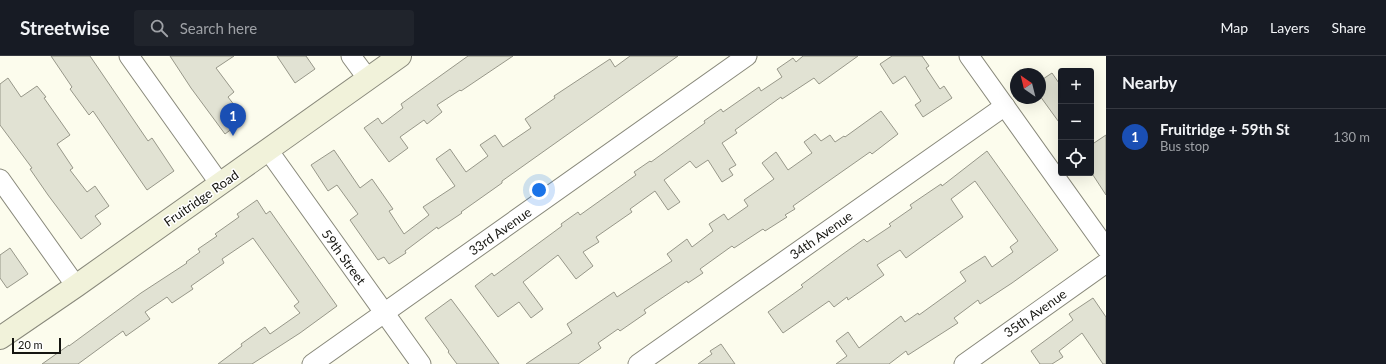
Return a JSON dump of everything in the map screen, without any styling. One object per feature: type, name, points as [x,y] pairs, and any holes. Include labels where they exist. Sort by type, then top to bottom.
[{"type":"main road","name":"Fruitridge Road","points":[[0,338],[76,286],[400,56]]},
{"type":"street","points":[[129,56],[220,184]]},
{"type":"street","points":[[352,56],[368,79]]},
{"type":"street","name":"33rd Avenue","points":[[312,364],[747,56]]},
{"type":"street","points":[[969,56],[1106,248]]},
{"type":"street","name":"34th Avenue","points":[[638,364],[1005,106]]},
{"type":"street","name":"59th Street","points":[[268,150],[421,364]]},
{"type":"street","points":[[0,179],[76,286]]},
{"type":"street","name":"35th Avenue","points":[[964,364],[1106,263]]},
{"type":"building","points":[[51,56],[90,56],[148,141],[152,138],[174,171],[147,190],[93,111],[89,115],[70,89],[72,87]]},
{"type":"building","points":[[170,56],[234,56],[216,68],[234,92],[228,97],[245,119],[225,134],[191,88]]},
{"type":"building","points":[[277,56],[306,56],[315,69],[295,83]]},
{"type":"building","points":[[468,56],[513,56],[461,91],[460,90],[437,105],[442,112],[427,124],[424,120],[400,137],[408,148],[389,162],[364,128],[378,118],[382,124],[403,108],[401,104]]},
{"type":"building","points":[[630,56],[678,56],[502,181],[502,183],[461,212],[462,213],[438,229],[437,227],[405,251],[406,253],[389,264],[384,257],[378,260],[350,220],[358,214],[337,185],[328,191],[311,165],[334,150],[360,188],[372,179],[393,209],[389,211],[404,234],[429,215],[423,207],[455,186],[436,159],[450,149],[466,172],[488,156],[480,145],[495,135],[503,147],[531,128],[525,119],[555,98],[554,96],[610,59],[615,67]]},
{"type":"building","points":[[803,56],[858,56],[819,84],[814,78],[782,99],[781,97],[735,130],[737,133],[722,143],[736,165],[729,169],[733,175],[722,182],[708,160],[696,168],[690,161],[664,180],[680,202],[668,210],[655,191],[630,209],[632,212],[596,237],[599,242],[583,252],[593,266],[576,279],[558,255],[523,282],[543,309],[531,318],[519,302],[498,317],[475,286],[492,273],[494,276],[562,226],[561,224],[578,212],[580,215],[636,175],[634,172],[650,161],[651,162],[705,123],[704,121],[721,109],[723,112],[759,87],[761,91],[782,77],[777,69],[793,58],[796,62]]},
{"type":"building","points":[[892,56],[922,56],[929,66],[926,68],[940,89],[944,86],[952,98],[923,117],[915,105],[921,101],[905,76],[893,84],[880,64]]},
{"type":"building","points":[[1052,73],[1058,82],[1058,121],[1046,104],[1046,77]]},
{"type":"building","points":[[8,78],[21,97],[37,86],[46,97],[44,98],[70,135],[57,144],[73,168],[70,170],[87,192],[95,186],[109,206],[95,216],[101,224],[81,239],[48,195],[30,169],[32,168],[0,125],[0,84]]},
{"type":"building","points":[[881,111],[898,134],[872,154],[870,152],[793,206],[795,209],[785,215],[787,217],[765,231],[763,229],[734,248],[732,246],[700,269],[703,273],[688,283],[687,281],[644,310],[646,313],[620,331],[618,329],[598,343],[601,348],[578,364],[526,364],[572,333],[567,324],[614,292],[617,297],[672,261],[667,254],[687,239],[692,247],[713,231],[709,224],[724,214],[728,220],[748,206],[744,200],[774,179],[762,163],[776,152],[788,170],[812,153],[804,142],[815,134],[821,141],[830,135],[835,142],[844,136],[845,137]]},
{"type":"building","points":[[1106,135],[1106,195],[1094,176],[1094,143]]},
{"type":"building","points":[[987,151],[1058,250],[980,304],[978,300],[954,318],[958,323],[908,355],[906,351],[889,364],[836,364],[847,356],[836,341],[848,332],[859,348],[901,316],[905,322],[918,313],[919,315],[966,281],[960,272],[985,256],[992,267],[1013,252],[1010,247],[1018,241],[975,181],[951,199],[963,217],[906,258],[900,250],[877,265],[884,275],[848,300],[847,297],[834,307],[829,301],[783,333],[768,312],[803,287],[801,285],[864,239],[867,242],[891,226],[889,224],[912,208],[910,205],[941,184],[942,186]]},
{"type":"building","points":[[257,200],[266,214],[270,211],[337,306],[300,333],[252,364],[218,364],[242,346],[241,344],[265,327],[270,334],[300,313],[294,306],[299,302],[253,238],[222,259],[224,263],[191,286],[193,289],[172,303],[167,297],[145,312],[150,319],[126,336],[123,331],[78,364],[42,364],[141,293],[187,263],[186,262],[200,252],[198,249],[217,236],[215,234],[239,217],[237,214]]},
{"type":"building","points":[[10,248],[28,274],[7,288],[0,278],[0,255]]},
{"type":"building","points":[[1093,298],[1106,317],[1106,364],[1103,364],[1082,333],[1059,351],[1063,357],[1052,364],[1040,364],[1031,351],[1073,320],[1069,314]]},
{"type":"building","points":[[451,299],[499,364],[457,364],[448,352],[449,351],[425,318]]},
{"type":"building","points":[[721,344],[735,364],[698,364],[712,354],[710,351]]},
{"type":"place","name":"Fruitridge + 59th St","points":[[233,136]]}]
